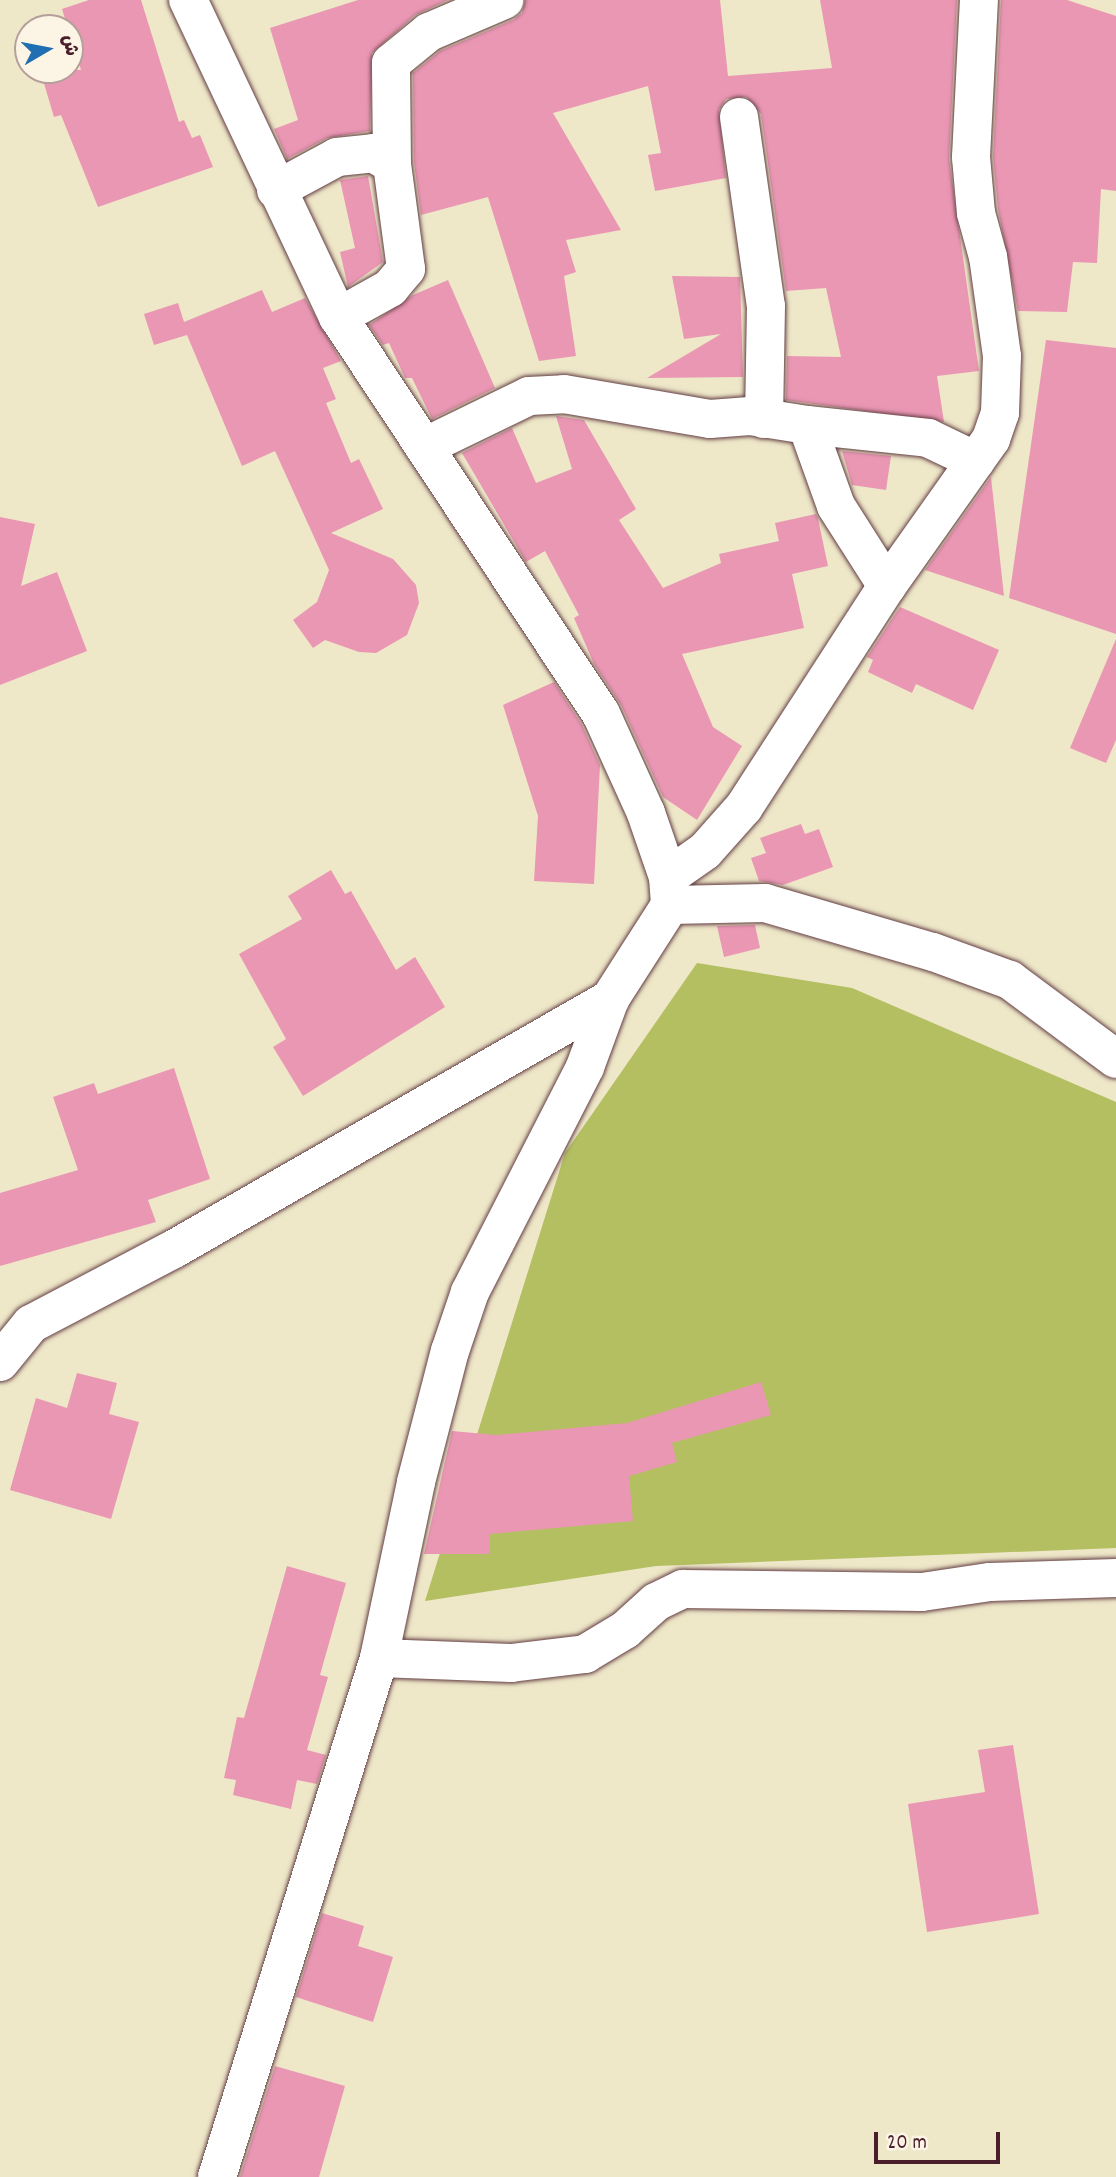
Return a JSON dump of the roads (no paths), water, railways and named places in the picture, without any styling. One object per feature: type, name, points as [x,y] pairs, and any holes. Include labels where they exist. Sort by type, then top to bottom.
[{"type":"street","points":[[188,0],[338,317],[601,715],[646,813],[669,891]]},
{"type":"street","points":[[338,317],[390,288],[407,269],[392,164],[391,63],[429,32],[504,0]]},
{"type":"street","points":[[217,2177],[379,1658],[416,1482],[470,1292],[585,1067],[610,999],[669,891],[744,807],[887,586],[991,439],[1000,413],[1002,356],[988,257],[976,213],[971,157],[979,0]]},
{"type":"street","points":[[739,117],[766,306],[764,419]]},
{"type":"street","points":[[276,190],[337,157],[373,153],[392,164]]},
{"type":"street","points":[[425,447],[529,396],[564,394],[710,419],[764,419],[928,438],[976,461]]},
{"type":"street","points":[[807,425],[836,506],[887,586]]},
{"type":"street","points":[[669,891],[765,903],[933,952],[1010,979],[1116,1059]]},
{"type":"street","points":[[0,1362],[15,1325],[174,1249],[610,999]]},
{"type":"street","points":[[379,1658],[512,1663],[585,1654],[625,1630],[656,1602],[683,1589],[922,1592],[990,1581],[1116,1578]]}]
